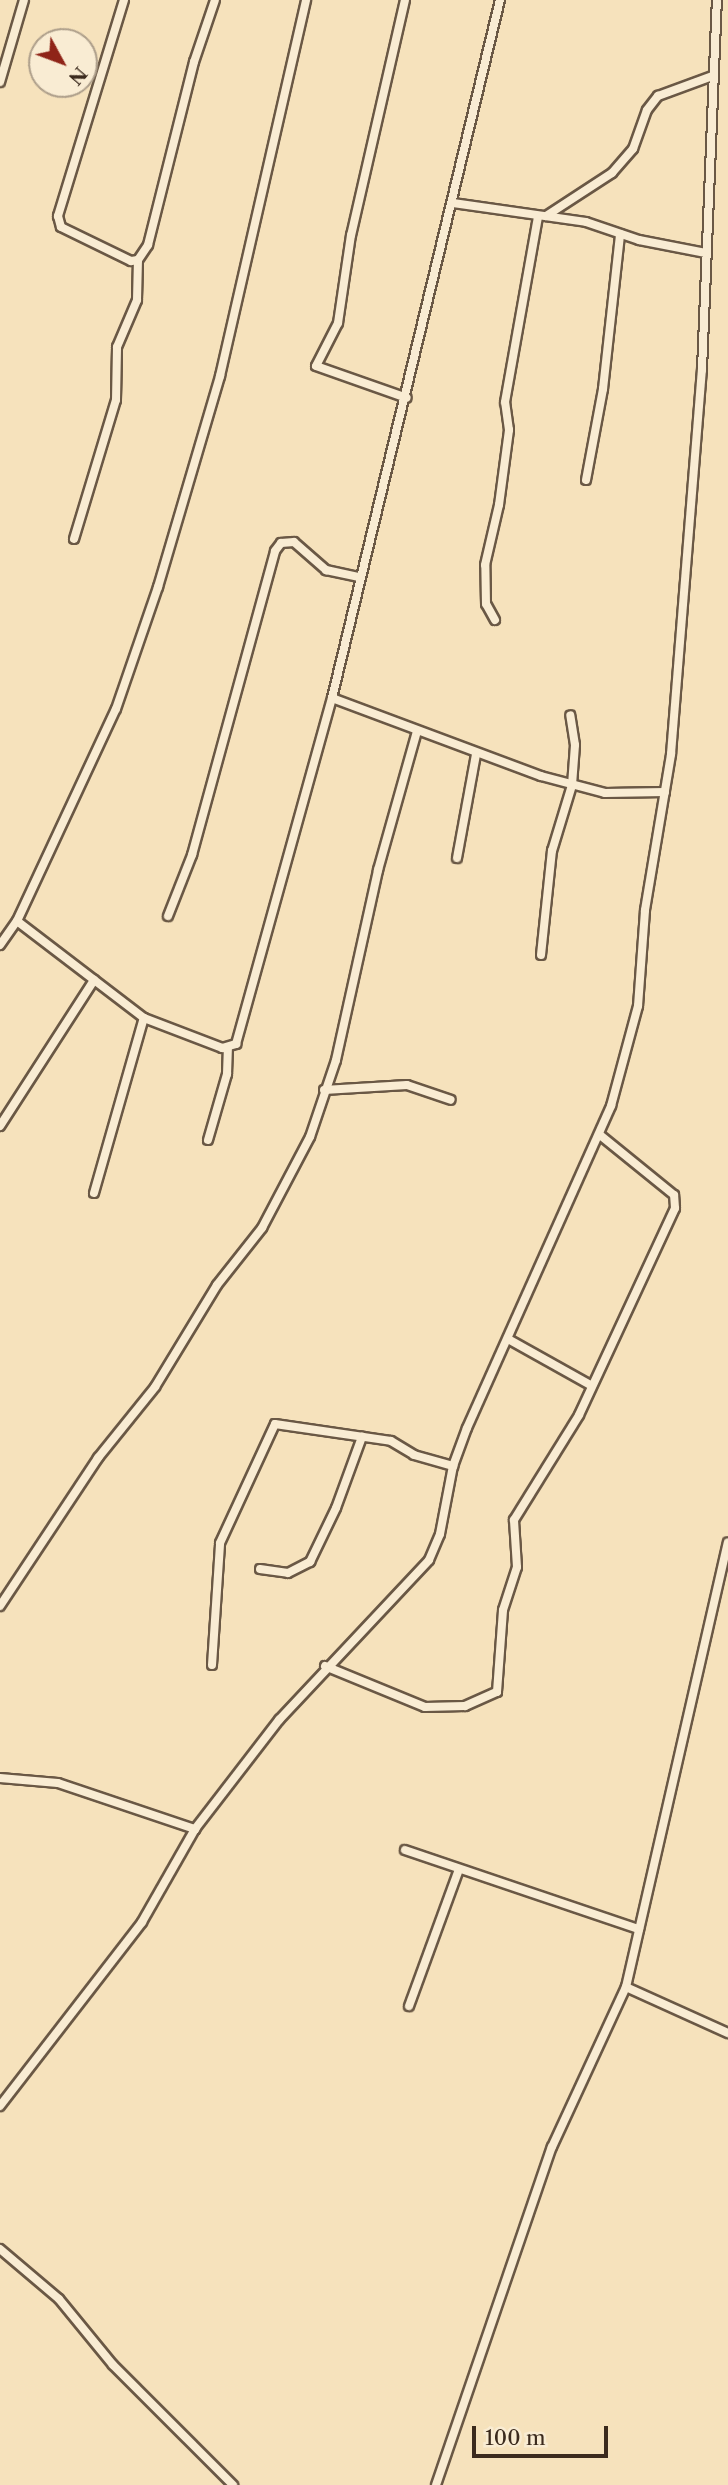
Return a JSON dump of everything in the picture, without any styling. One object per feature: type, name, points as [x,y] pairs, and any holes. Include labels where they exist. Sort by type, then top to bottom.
[{"type":"street","points":[[0,82],[24,0]]},
{"type":"street","points":[[124,0],[58,216],[61,227],[138,260]]},
{"type":"street","points":[[74,540],[116,400],[117,347],[137,300],[138,260],[148,245],[194,62],[215,0]]},
{"type":"street","points":[[0,945],[17,921],[117,709],[158,587],[220,376],[306,0]]},
{"type":"street","points":[[405,0],[351,235],[338,323],[316,366],[407,398]]},
{"type":"street","points":[[17,921],[144,1018],[186,1038],[228,1049],[236,1044],[249,1006],[332,698],[359,577],[407,398],[500,0]]},
{"type":"street","points":[[0,2106],[142,1922],[195,1829],[326,1666],[411,1584],[429,1560],[440,1534],[453,1466],[600,1135],[636,1014],[645,910],[665,792],[691,537],[717,0]]},
{"type":"street","points":[[495,620],[486,604],[485,565],[499,505],[509,430],[505,402],[542,216],[612,173],[632,149],[647,110],[658,96],[712,76]]},
{"type":"street","points":[[453,203],[542,216],[706,253]]},
{"type":"street","points":[[586,480],[603,389],[620,234]]},
{"type":"street","points":[[168,916],[192,855],[275,551],[281,543],[294,542],[326,570],[359,577]]},
{"type":"street","points":[[332,698],[477,754],[572,785],[605,793],[665,792]]},
{"type":"street","points":[[541,955],[552,851],[572,785],[575,745],[570,715]]},
{"type":"street","points":[[0,1606],[91,1468],[155,1387],[217,1285],[262,1228],[310,1137],[417,731]]},
{"type":"street","points":[[457,858],[477,754]]},
{"type":"street","points":[[0,1126],[94,980]]},
{"type":"street","points":[[94,1193],[144,1018]]},
{"type":"street","points":[[208,1140],[227,1074],[228,1049]]},
{"type":"street","points":[[324,1090],[407,1085],[451,1100]]},
{"type":"street","points":[[326,1666],[425,1707],[465,1706],[496,1694],[503,1610],[517,1567],[512,1527],[556,1459],[676,1202],[674,1195],[600,1135]]},
{"type":"street","points":[[508,1339],[592,1386]]},
{"type":"street","points":[[212,1665],[220,1542],[272,1428],[280,1422],[299,1429],[391,1441],[414,1455],[453,1466]]},
{"type":"street","points":[[260,1569],[288,1573],[310,1562],[336,1508],[362,1437]]},
{"type":"street","points":[[436,2485],[552,2147],[626,1987],[728,1543]]},
{"type":"street","points":[[0,1778],[58,1783],[195,1829]]},
{"type":"street","points":[[405,1850],[458,1871],[639,1929]]},
{"type":"street","points":[[409,2006],[458,1871]]},
{"type":"street","points":[[626,1987],[728,2033]]},
{"type":"street","points":[[0,2249],[60,2299],[113,2365],[233,2485]]}]
